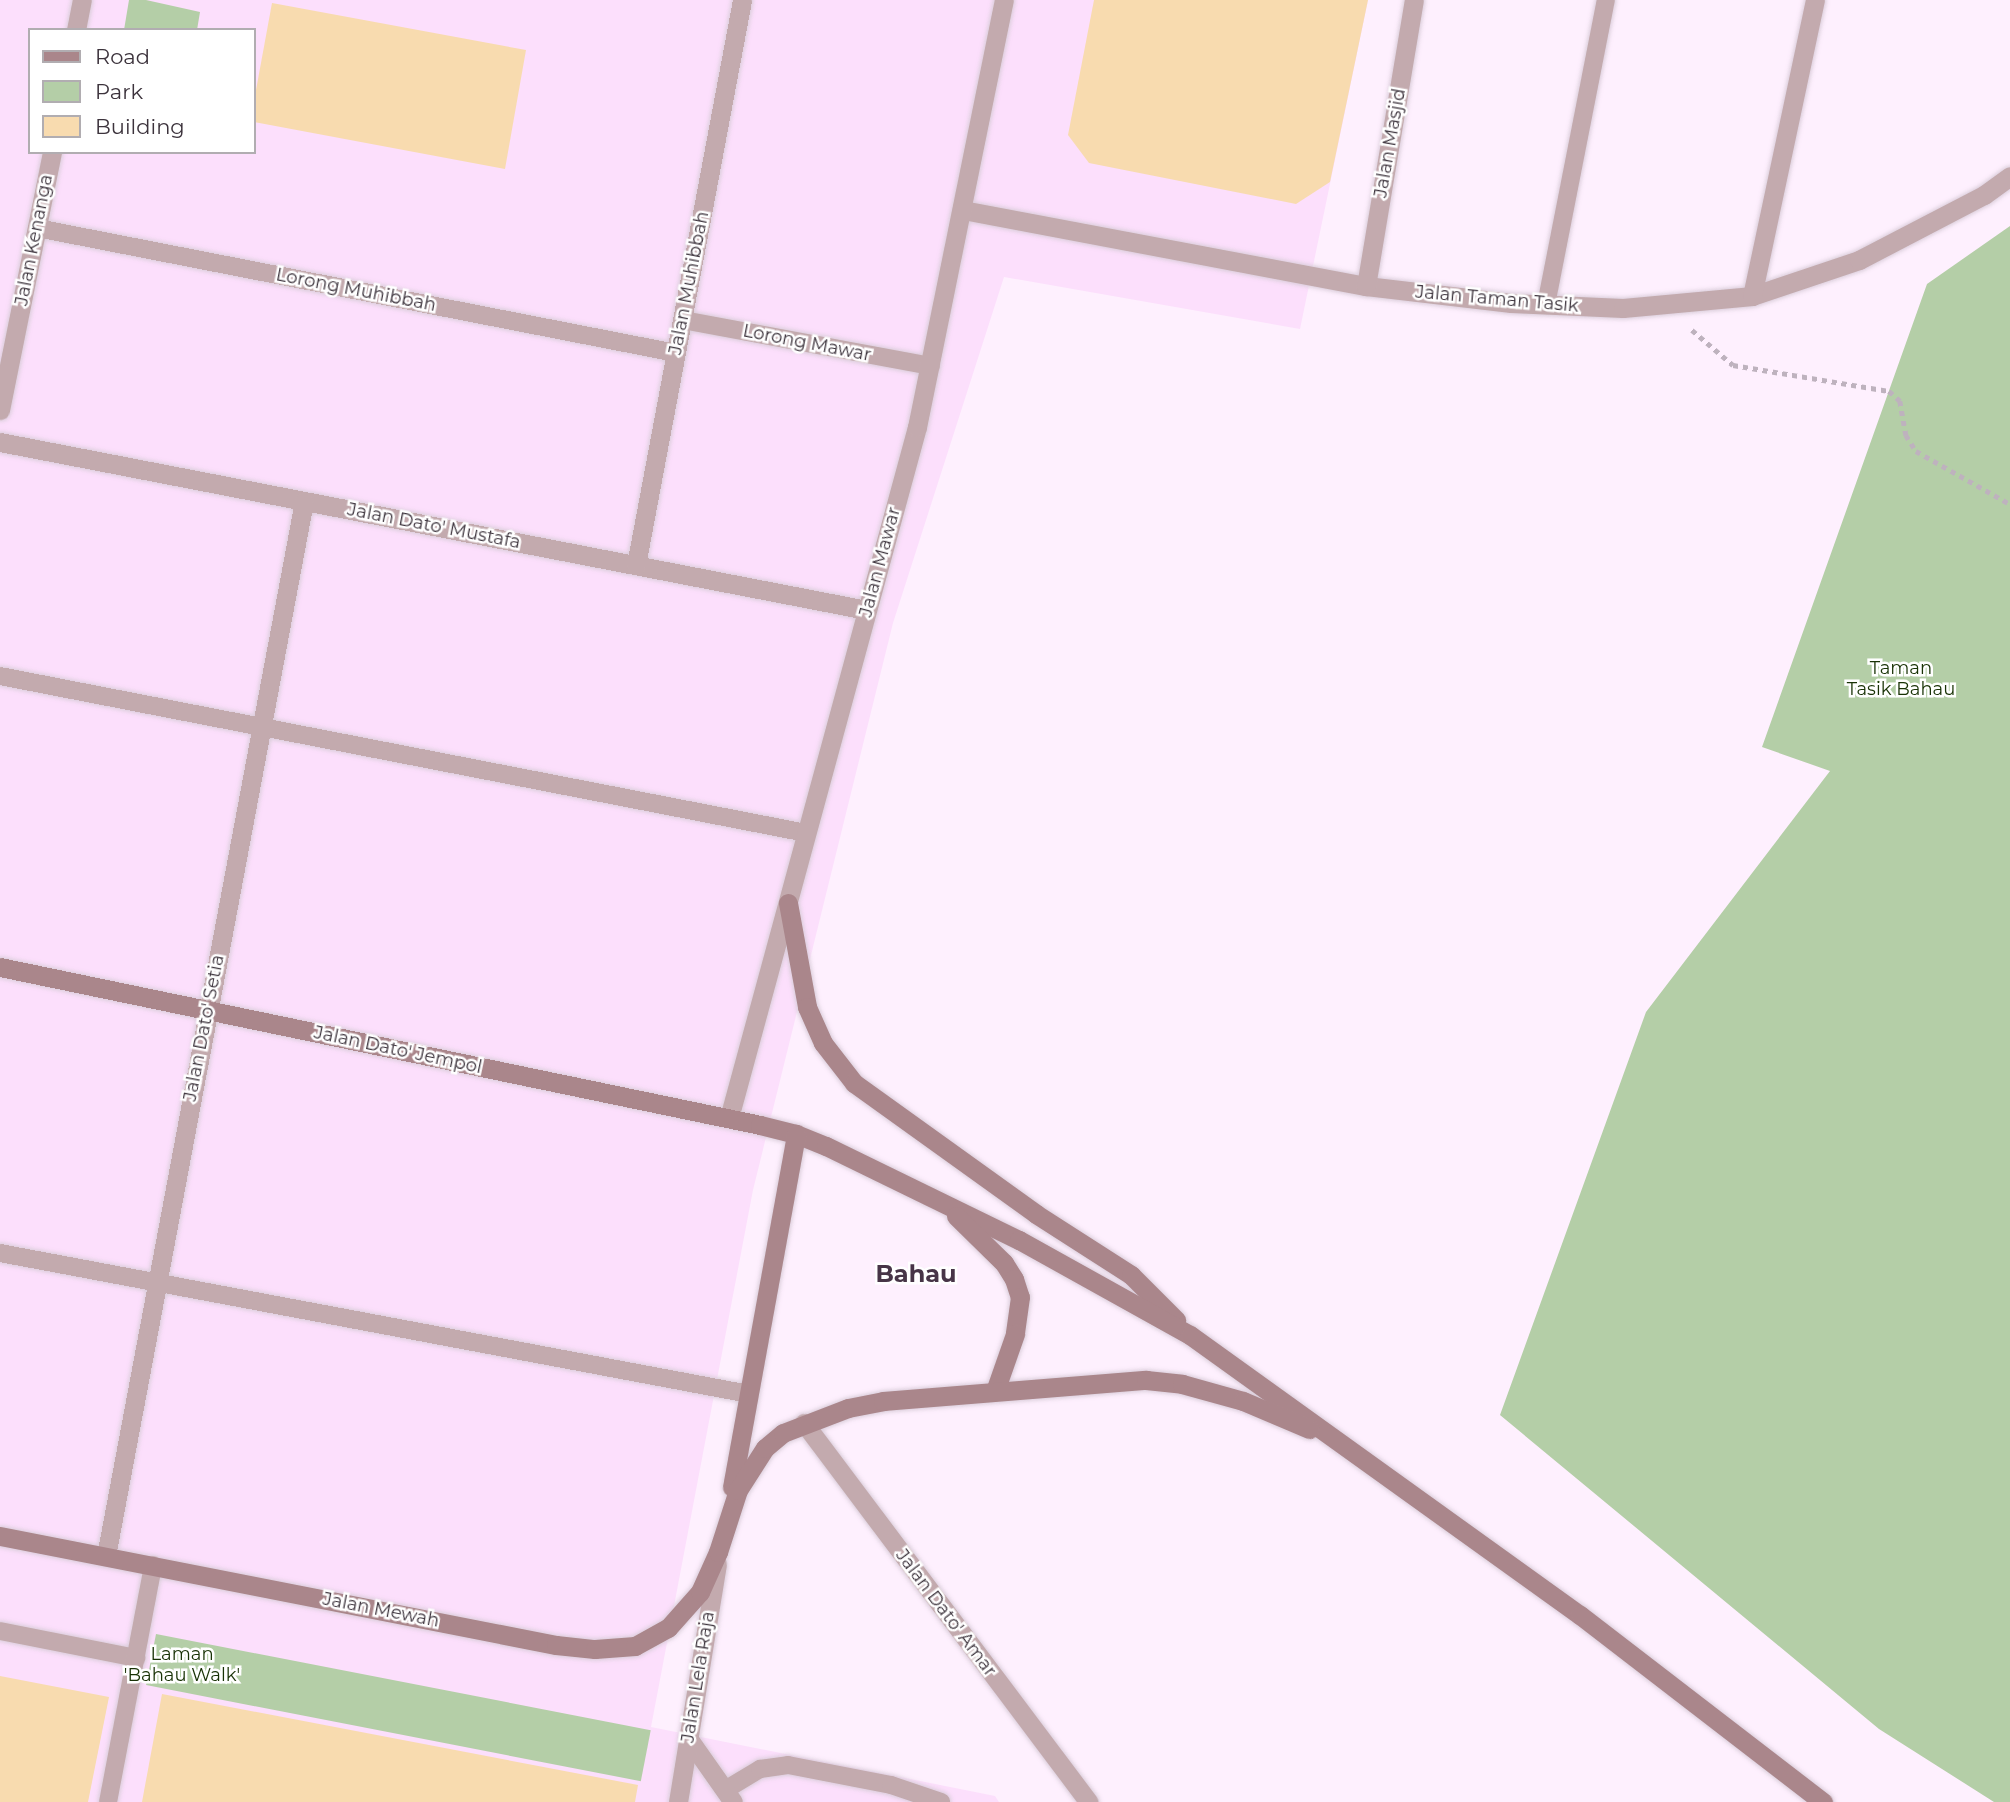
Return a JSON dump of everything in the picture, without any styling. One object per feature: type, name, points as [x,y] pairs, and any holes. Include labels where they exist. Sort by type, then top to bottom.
[{"type":"main road","points":[[788,903],[807,1007],[822,1044],[854,1083],[1036,1214],[1131,1275],[1190,1335],[1580,1615],[1823,1802]]},
{"type":"main road","name":"Jalan Dato' Jempol","points":[[0,967],[796,1133],[1019,1240],[1190,1335]]},
{"type":"main road","points":[[726,1522],[796,1133]]},
{"type":"main road","points":[[940,1201],[1004,1263],[1020,1297],[1016,1334],[995,1391]]},
{"type":"main road","points":[[726,1522],[750,1466],[782,1433],[848,1408],[883,1401],[1114,1381],[1182,1384],[1243,1401],[1342,1443]]},
{"type":"main road","name":"Jalan Mewah","points":[[0,1536],[556,1645],[594,1649],[635,1646],[668,1628],[700,1592],[718,1552],[726,1522]]},
{"type":"street","points":[[76,28],[82,0]]},
{"type":"street","name":"Jalan Muhibbah","points":[[636,565],[742,0]]},
{"type":"street","name":"Jalan Mawar","points":[[729,1118],[931,366],[1004,0]]},
{"type":"street","name":"Jalan Masjid","points":[[1366,286],[1414,0]]},
{"type":"street","points":[[1752,296],[1815,0]]},
{"type":"street","name":"Jalan Kenanga","points":[[0,410],[52,154]]},
{"type":"street","name":"Jalan Taman Tasik","points":[[963,210],[1366,286],[1546,305],[1623,308],[1752,296],[1858,260],[1984,195],[2010,176]]},
{"type":"street","name":"Jalan Dato' Mustafa","points":[[0,442],[867,610]]},
{"type":"street","name":"Jalan Dato' Setia","points":[[106,1556],[304,500]]},
{"type":"street","name":"Jalan Dato' Amar","points":[[804,1423],[1089,1802]]},
{"type":"street","name":"Jalan Lela Raja","points":[[678,1802],[718,1552]]},
{"type":"street","points":[[688,1738],[729,1796]]},
{"type":"lane","points":[[1546,305],[1606,0]]},
{"type":"lane","name":"Lorong Muhibbah","points":[[37,228],[676,353]]},
{"type":"lane","name":"Lorong Mawar","points":[[683,320],[931,366]]},
{"type":"lane","points":[[0,676],[806,833]]},
{"type":"lane","points":[[0,1253],[749,1394]]},
{"type":"lane","points":[[108,1802],[153,1565]]},
{"type":"lane","points":[[0,1631],[136,1658]]},
{"type":"lane","points":[[729,1796],[760,1769],[788,1765],[891,1785],[942,1802]]},
{"type":"path","points":[[1663,304],[1732,365],[1889,391],[1900,401],[1906,435],[1916,451],[2010,504]]},
{"type":"shaded area","points":[[0,0],[1368,0],[1300,329],[1004,277],[893,623],[753,1190],[651,1727],[995,1796],[999,1802],[0,1802]]},
{"type":"green space","points":[[129,0],[146,0],[200,12],[197,28],[124,28]]},
{"type":"green space","name":"Taman Tasik Bahau","points":[[2010,226],[2010,1802],[1994,1802],[1879,1729],[1500,1415],[1646,1012],[1830,771],[1762,747],[1927,284]]},
{"type":"green space","name":"Laman 'Bahau Walk'","points":[[156,1634],[651,1730],[641,1781],[146,1685]]},
{"type":"building","points":[[1094,0],[1368,0],[1330,182],[1296,204],[1089,163],[1068,135]]},
{"type":"building","points":[[272,3],[526,50],[505,169],[256,122],[256,90]]},
{"type":"building","points":[[0,1676],[109,1697],[88,1802],[0,1802]]},
{"type":"building","points":[[162,1694],[638,1785],[635,1802],[142,1802]]},
{"type":"district","name":"Bahau","points":[[916,1274]]}]
